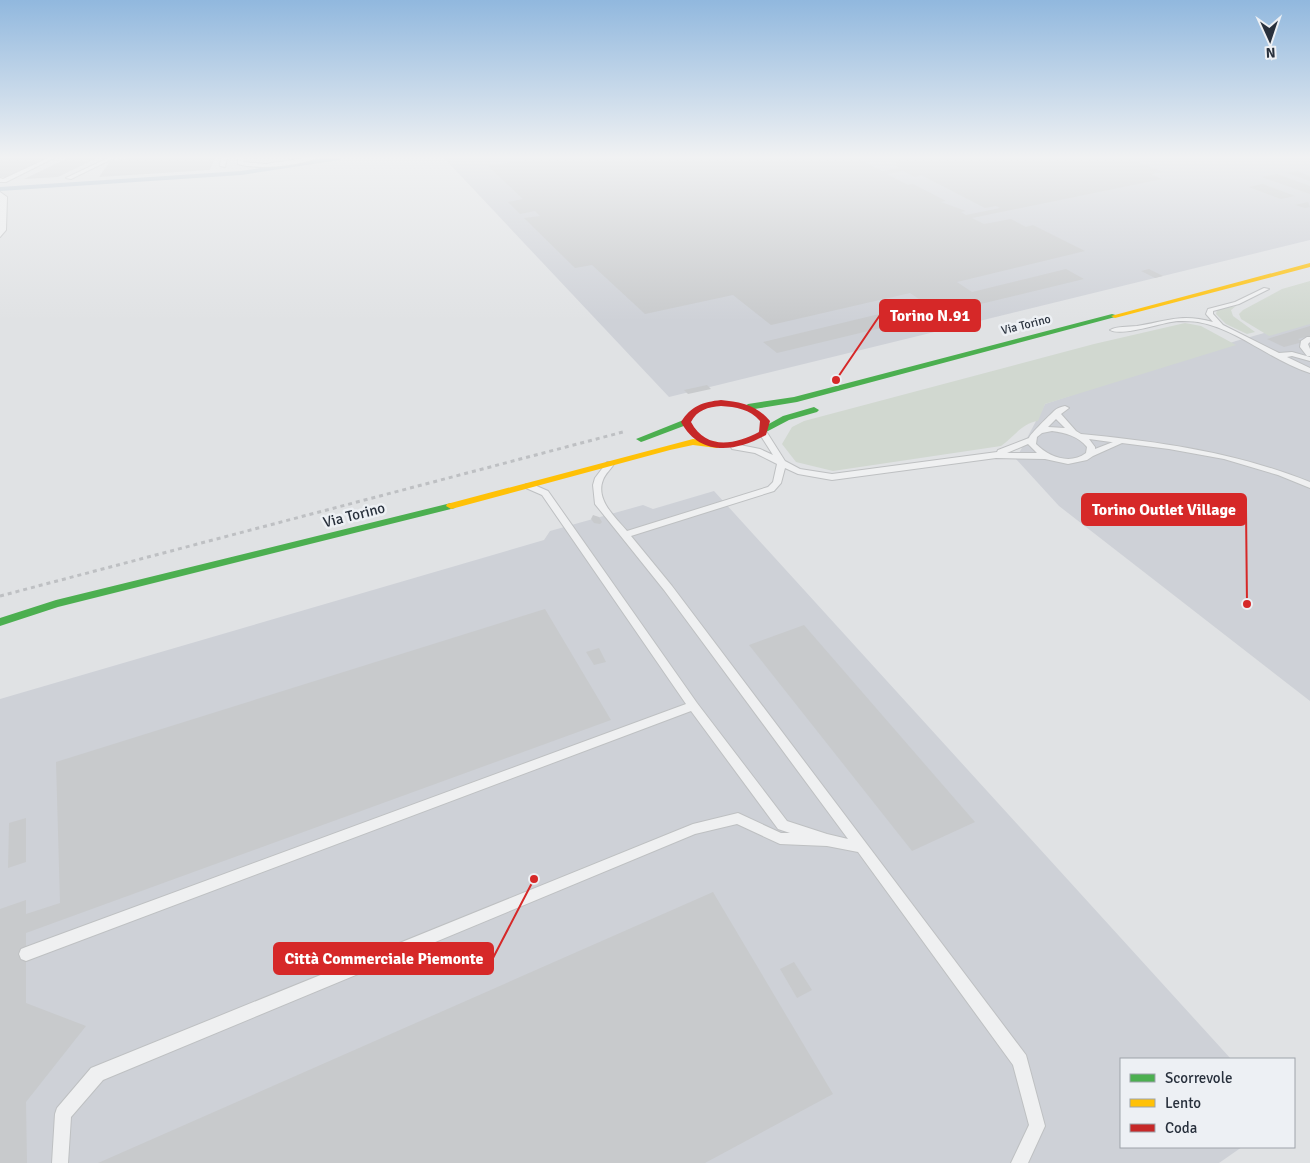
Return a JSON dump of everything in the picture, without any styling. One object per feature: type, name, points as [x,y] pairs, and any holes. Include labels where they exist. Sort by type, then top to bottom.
[{"type":"main road","name":"Via Torino","points":[[686,422],[694,410],[710,404],[733,403],[748,407],[794,400],[1310,265]]},
{"type":"main road","points":[[1109,331],[1310,277]]},
{"type":"main road","name":"Via Torino","points":[[902,384],[1003,358]]},
{"type":"main road","points":[[748,407],[762,416],[765,421],[764,431]]},
{"type":"main road","points":[[628,442],[654,435],[686,422],[686,426],[693,436],[720,445],[745,443],[786,418],[824,407]]},
{"type":"main road","name":"Via Torino","points":[[0,622],[56,604],[529,486],[693,442],[720,445]]},
{"type":"main road","points":[[5,608],[164,565]]},
{"type":"lane","points":[[0,235],[3,230],[4,212]]},
{"type":"lane","points":[[1222,327],[1209,314],[1210,310],[1236,303],[1266,289]]},
{"type":"lane","points":[[1109,331],[1186,319],[1222,327],[1310,371]]},
{"type":"lane","points":[[1310,339],[1304,343],[1304,347],[1310,354]]},
{"type":"lane","points":[[1278,355],[1292,354],[1310,359]]},
{"type":"lane","points":[[996,455],[1032,440],[1056,413],[1066,408]]},
{"type":"lane","points":[[1056,413],[1091,447],[1090,454]]},
{"type":"lane","points":[[1040,431],[1059,430],[1077,435],[1182,447],[1232,457],[1283,474],[1310,486]]},
{"type":"lane","points":[[626,535],[771,490],[777,483],[782,463],[764,431]]},
{"type":"lane","points":[[1032,440],[1036,449],[1047,456]]},
{"type":"lane","points":[[720,445],[746,448],[798,471],[832,477],[996,455],[1047,456],[1072,461],[1086,458],[1090,454],[1117,443],[1134,442]]},
{"type":"lane","points":[[610,464],[599,478],[597,493],[600,504],[668,588],[1020,1062],[1037,1126],[1019,1163]]},
{"type":"lane","points":[[529,486],[545,493],[693,706],[783,825],[827,840],[862,848]]},
{"type":"lane","points":[[26,954],[693,706]]},
{"type":"lane","points":[[60,1163],[63,1114],[97,1074],[693,829],[738,818],[780,838],[827,840]]},
{"type":"shaded area","points":[[495,212],[1310,212],[1310,240],[669,397]]},
{"type":"shaded area","points":[[1310,281],[1310,324],[1269,336],[1241,319],[1239,314],[1243,310],[1282,289]]},
{"type":"shaded area","points":[[1236,306],[1231,310],[1233,316],[1255,332],[1247,334],[1226,324],[1216,314],[1217,310]]},
{"type":"shaded area","points":[[1310,320],[1310,701],[1059,506],[1016,459],[1045,404],[1236,341]]},
{"type":"shaded area","points":[[1185,323],[1201,326],[1236,345],[1045,404],[1038,421],[1027,424],[1001,446],[833,471],[796,462],[782,444],[792,427],[804,421],[1094,344]]},
{"type":"shaded area","points":[[714,491],[1230,1058],[1120,1058],[1120,1148],[1241,1148],[1219,1163],[0,1163],[0,699],[544,540],[550,531],[643,505],[653,509]]},
{"type":"building","points":[[536,212],[961,212],[966,215],[979,212],[1000,212],[972,218],[984,224],[1011,219],[1026,227],[1033,225],[1085,251],[957,282],[972,292],[1066,269],[1084,279],[777,353],[763,342],[925,303],[910,293],[771,325],[733,295],[645,314],[592,265],[575,268],[524,218],[540,216]]},
{"type":"building","points":[[1149,269],[1163,276],[1155,278],[1141,271]]},
{"type":"building","points":[[1310,326],[1310,336],[1298,339],[1303,342],[1284,347],[1267,339]]},
{"type":"building","points":[[707,385],[711,389],[688,394],[684,390]]},
{"type":"building","points":[[593,515],[599,517],[602,522],[600,524],[594,523],[591,519]]},
{"type":"building","points":[[545,609],[611,720],[26,933],[26,1003],[86,1026],[26,1102],[27,1163],[0,1163],[0,909],[26,900],[26,914],[60,903],[56,762]]},
{"type":"building","points":[[804,625],[975,822],[912,851],[749,645]]},
{"type":"building","points":[[599,648],[606,662],[594,665],[586,652]]},
{"type":"building","points":[[26,818],[26,862],[8,868],[9,823]]},
{"type":"building","points":[[713,892],[833,1094],[705,1163],[98,1163]]},
{"type":"building","points":[[794,962],[812,990],[797,998],[780,969]]},
{"type":"traffic: fast","points":[[748,407],[794,400],[1115,316]]},
{"type":"traffic: fast","points":[[765,429],[786,418],[814,410]]},
{"type":"traffic: fast","points":[[641,439],[686,422]]},
{"type":"traffic: fast","points":[[0,622],[56,604],[451,506]]},
{"type":"traffic: slow","points":[[1115,316],[1310,265]]},
{"type":"traffic: slow","points":[[451,506],[669,447],[693,442],[717,445]]},
{"type":"traffic: jam","points":[[721,403],[739,405],[756,412],[765,421],[763,433],[732,445],[709,443],[700,439],[692,432],[686,422],[692,413],[700,407],[721,403]]},
{"type":"place","name":"Torino N.91","points":[[836,380]]},
{"type":"place","name":"Torino Outlet Village","points":[[1247,604]]},
{"type":"place","name":"Città Commerciale Piemonte","points":[[534,879]]}]
